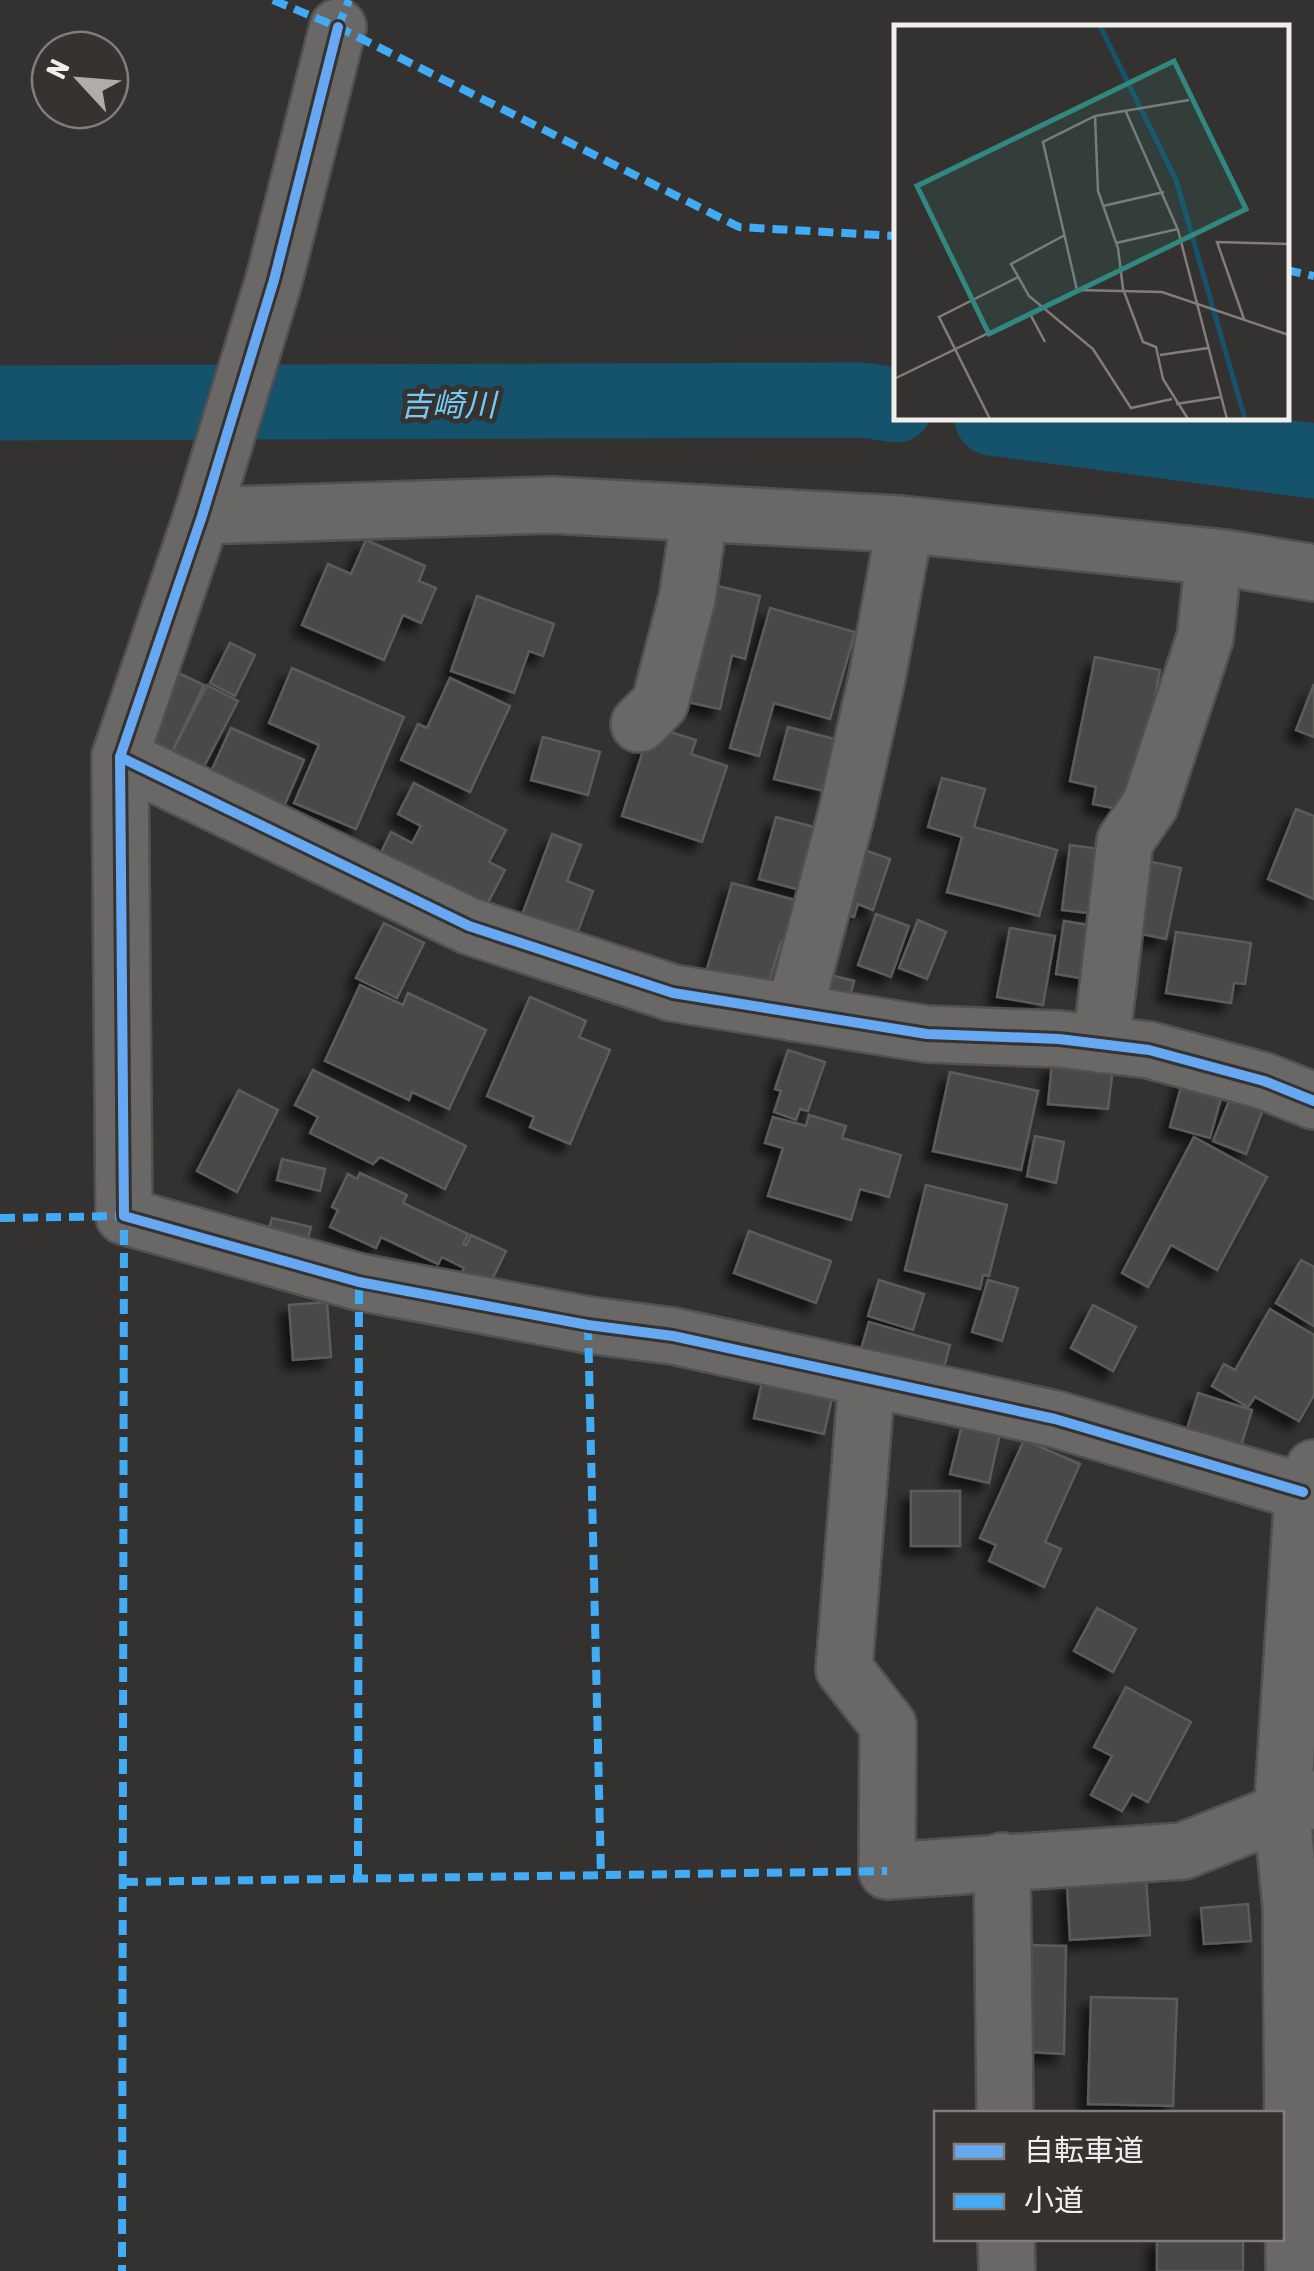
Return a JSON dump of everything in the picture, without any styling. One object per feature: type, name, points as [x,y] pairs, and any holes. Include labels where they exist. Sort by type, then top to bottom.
[{"type":"street","points":[[338,27],[274,280],[120,757],[124,1216],[359,1282],[588,1325],[673,1336],[1055,1419],[1309,1480],[1298,1807],[1302,1907],[1294,2271]]},
{"type":"street","points":[[206,498],[551,505],[904,526],[1214,557],[1314,573]]},
{"type":"street","points":[[639,724],[660,703],[687,599],[700,513]]},
{"type":"street","points":[[794,1012],[847,812],[877,678],[904,526]]},
{"type":"street","points":[[1101,1044],[1125,841],[1150,805],[1205,638],[1214,557]]},
{"type":"street","points":[[120,757],[469,926],[673,994],[927,1034],[1148,1050],[1264,1080],[1314,1101]]},
{"type":"street","points":[[866,1379],[844,1669],[888,1725],[887,1872],[1183,1851],[1298,1807]]},
{"type":"street","points":[[1002,1861],[1005,2111]]},
{"type":"street","points":[[1006,2241],[1007,2271]]},
{"type":"building","points":[[366,540],[425,566],[419,581],[436,588],[421,623],[403,615],[384,660],[302,625],[328,564],[351,574]]},
{"type":"building","points":[[705,583],[760,596],[745,659],[732,655],[720,709],[678,700]]},
{"type":"building","points":[[477,596],[554,624],[543,656],[529,651],[514,693],[451,671]]},
{"type":"building","points":[[770,608],[855,632],[830,719],[774,703],[759,756],[730,748]]},
{"type":"building","points":[[230,643],[255,655],[235,696],[210,683]]},
{"type":"building","points":[[1095,657],[1160,670],[1133,812],[1093,804],[1096,787],[1070,781]]},
{"type":"building","points":[[168,668],[204,685],[171,754],[137,738]]},
{"type":"building","points":[[292,668],[404,717],[356,829],[294,803],[319,745],[269,723]]},
{"type":"building","points":[[450,678],[510,706],[470,792],[401,760],[418,724],[427,728]]},
{"type":"building","points":[[1314,684],[1314,737],[1296,730]]},
{"type":"building","points":[[207,685],[238,701],[203,768],[172,752]]},
{"type":"building","points":[[651,726],[696,740],[691,754],[727,766],[702,842],[622,816]]},
{"type":"building","points":[[788,727],[838,740],[824,791],[774,779]]},
{"type":"building","points":[[231,728],[304,760],[281,813],[207,780]]},
{"type":"building","points":[[543,737],[600,752],[588,795],[531,780]]},
{"type":"building","points":[[942,778],[985,789],[974,827],[1057,850],[1039,916],[947,892],[962,837],[928,827]]},
{"type":"building","points":[[414,783],[506,830],[489,862],[505,870],[480,918],[375,865],[391,832],[412,843],[421,826],[398,814]]},
{"type":"building","points":[[1296,809],[1314,816],[1314,899],[1268,879]]},
{"type":"building","points":[[776,817],[837,833],[819,895],[759,879]]},
{"type":"building","points":[[552,834],[581,845],[567,881],[593,891],[573,944],[519,923]]},
{"type":"building","points":[[1070,845],[1113,851],[1105,915],[1062,910]]},
{"type":"building","points":[[853,846],[890,859],[873,910],[858,904],[854,917],[832,910]]},
{"type":"building","points":[[1142,860],[1181,868],[1166,939],[1127,931]]},
{"type":"building","points":[[732,883],[806,903],[794,950],[781,942],[763,1002],[702,986]]},
{"type":"building","points":[[876,914],[909,926],[891,977],[858,965]]},
{"type":"building","points":[[918,920],[946,932],[927,979],[899,968]]},
{"type":"building","points":[[1064,921],[1107,928],[1098,981],[1056,974]]},
{"type":"building","points":[[384,923],[424,943],[397,998],[356,978]]},
{"type":"building","points":[[1010,928],[1055,936],[1043,1005],[997,997]]},
{"type":"building","points":[[1176,932],[1251,943],[1245,984],[1234,983],[1231,1003],[1166,993]]},
{"type":"building","points":[[822,973],[854,981],[847,1008],[816,1001]]},
{"type":"building","points":[[360,985],[403,1005],[408,993],[486,1030],[449,1109],[412,1092],[409,1100],[325,1061]]},
{"type":"building","points":[[530,997],[586,1021],[579,1037],[610,1050],[570,1144],[530,1127],[534,1117],[487,1096]]},
{"type":"building","points":[[788,1050],[825,1062],[808,1111],[800,1109],[796,1120],[774,1112],[781,1091],[775,1089]]},
{"type":"building","points":[[1052,1063],[1113,1068],[1108,1109],[1048,1104]]},
{"type":"building","points":[[313,1070],[466,1146],[445,1189],[380,1157],[373,1164],[310,1133],[318,1117],[295,1105]]},
{"type":"building","points":[[950,1072],[1038,1091],[1021,1170],[933,1151]]},
{"type":"building","points":[[1184,1076],[1224,1087],[1210,1138],[1170,1127]]},
{"type":"building","points":[[1235,1086],[1267,1099],[1246,1154],[1213,1141]]},
{"type":"building","points":[[239,1090],[278,1110],[237,1192],[197,1171]]},
{"type":"building","points":[[809,1115],[846,1126],[842,1138],[901,1155],[889,1197],[860,1189],[851,1220],[768,1196],[783,1148],[765,1143],[773,1117],[806,1126]]},
{"type":"building","points":[[1035,1136],[1064,1142],[1056,1183],[1027,1176]]},
{"type":"building","points":[[1194,1137],[1267,1177],[1217,1270],[1171,1245],[1148,1287],[1122,1273]]},
{"type":"building","points":[[282,1159],[325,1169],[320,1191],[277,1180]]},
{"type":"building","points":[[360,1173],[407,1195],[403,1203],[468,1234],[463,1244],[471,1235],[506,1251],[488,1288],[461,1275],[464,1268],[442,1257],[438,1264],[381,1237],[376,1248],[330,1227],[338,1210],[332,1207],[348,1174],[357,1179]]},
{"type":"building","points":[[926,1185],[1007,1205],[989,1276],[983,1275],[980,1289],[905,1270]]},
{"type":"building","points":[[272,1218],[311,1227],[306,1246],[267,1237]]},
{"type":"building","points":[[749,1231],[831,1261],[816,1303],[734,1273]]},
{"type":"building","points":[[1301,1260],[1314,1267],[1314,1326],[1276,1303]]},
{"type":"building","points":[[879,1280],[924,1294],[913,1330],[868,1316]]},
{"type":"building","points":[[988,1280],[1018,1288],[1002,1341],[972,1332]]},
{"type":"building","points":[[327,1302],[331,1357],[293,1360],[289,1305]]},
{"type":"building","points":[[1093,1305],[1136,1327],[1113,1371],[1071,1348]]},
{"type":"building","points":[[1270,1309],[1314,1335],[1314,1395],[1299,1421],[1255,1397],[1248,1407],[1212,1386],[1224,1364],[1235,1370]]},
{"type":"building","points":[[869,1322],[950,1345],[941,1379],[859,1356]]},
{"type":"building","points":[[762,1382],[832,1398],[824,1434],[754,1418]]},
{"type":"building","points":[[1198,1393],[1252,1410],[1238,1456],[1184,1439]]},
{"type":"building","points":[[962,1425],[1000,1433],[989,1483],[950,1474]]},
{"type":"building","points":[[1024,1440],[1080,1464],[1045,1542],[1061,1549],[1044,1587],[989,1561],[996,1545],[980,1538]]},
{"type":"building","points":[[911,1491],[960,1491],[960,1546],[911,1546]]},
{"type":"building","points":[[1097,1608],[1136,1629],[1113,1672],[1074,1651]]},
{"type":"building","points":[[1126,1687],[1191,1722],[1148,1802],[1132,1794],[1122,1811],[1091,1795],[1112,1756],[1094,1747]]},
{"type":"building","points":[[1146,1878],[1150,1935],[1070,1940],[1067,1883]]},
{"type":"building","points":[[1248,1904],[1251,1941],[1204,1944],[1201,1908]]},
{"type":"building","points":[[1028,1945],[1066,1946],[1064,2054],[1029,2052]]},
{"type":"building","points":[[1091,1997],[1177,1999],[1173,2106],[1088,2104]]},
{"type":"building","points":[[1157,2241],[1243,2241],[1243,2271],[1157,2271]]},
{"type":"waterway","name":"吉崎川","points":[[0,403],[863,400],[894,405]]},
{"type":"waterway","name":"吉崎川","points":[[1007,420],[1314,461]]},
{"type":"marked path","points":[[273,0],[338,27],[739,227],[894,236]]},
{"type":"marked path","points":[[338,27],[349,0]]},
{"type":"marked path","points":[[1289,271],[1314,276]]},
{"type":"marked path","points":[[0,1218],[124,1216],[122,2271]]},
{"type":"marked path","points":[[358,1879],[359,1282]]},
{"type":"marked path","points":[[588,1325],[601,1875]]},
{"type":"marked path","points":[[123,1882],[887,1871]]},
{"type":"cycle path","points":[[338,27],[274,280],[202,516],[120,757],[124,1216],[359,1282],[588,1325],[673,1336],[1055,1419],[1303,1492]]},
{"type":"cycle path","points":[[120,757],[469,926],[673,993],[927,1034],[1059,1039],[1149,1050],[1264,1081],[1314,1101]]}]
